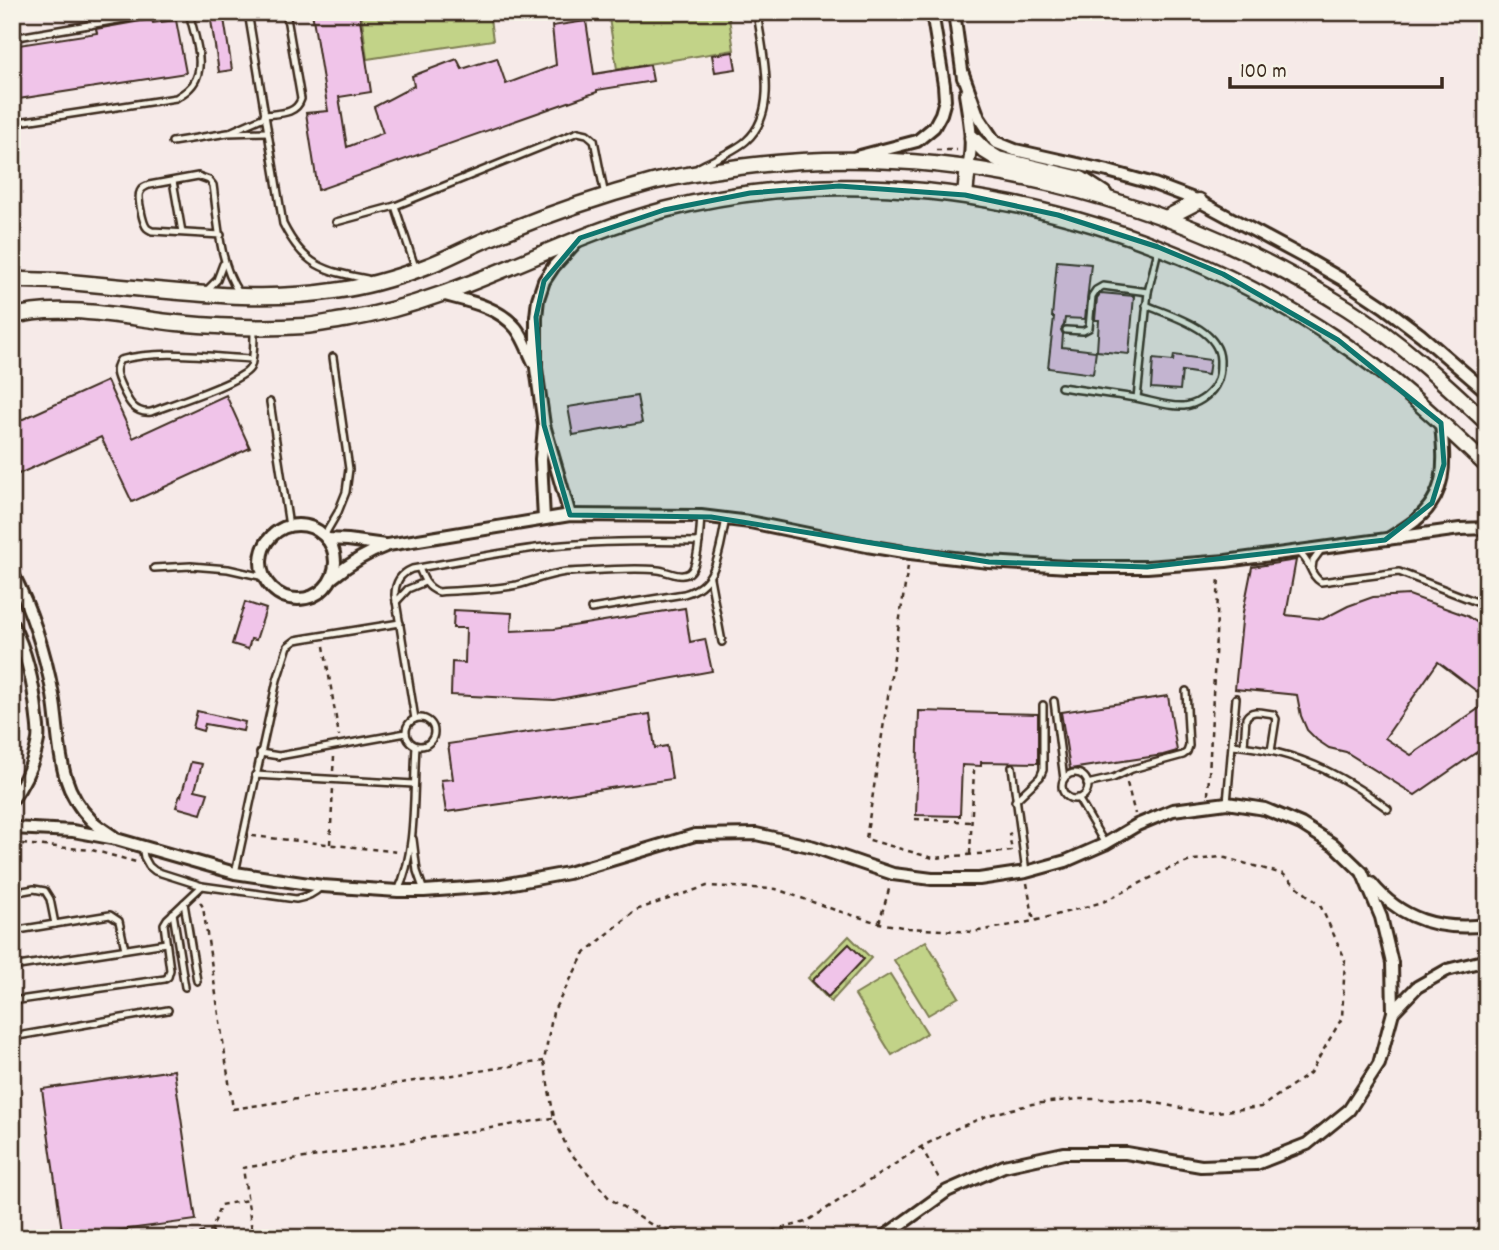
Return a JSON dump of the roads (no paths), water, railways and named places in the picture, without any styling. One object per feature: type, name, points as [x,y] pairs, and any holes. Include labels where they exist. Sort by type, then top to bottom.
[{"type":"street","points":[[843,160],[917,141],[934,127],[945,100],[932,12]]},
{"type":"street","points":[[954,12],[972,138],[965,195]]},
{"type":"street","points":[[962,71],[979,118],[995,142],[1108,171],[1199,201],[1346,281],[1421,335],[1485,388]]},
{"type":"street","points":[[972,138],[998,159],[1081,179],[1107,198]]},
{"type":"street","points":[[12,279],[243,297],[335,291],[380,282],[416,270],[544,216],[605,196],[686,175],[773,163],[843,160],[930,163],[969,161],[997,172],[1107,198],[1166,218],[1229,244],[1291,275],[1350,309],[1399,345],[1487,423]]},
{"type":"street","points":[[12,317],[56,310],[237,328],[307,326],[375,314],[442,294],[580,238],[664,210],[750,193],[839,186],[927,190],[1006,203],[1111,230],[1223,274],[1282,305],[1338,340],[1391,379],[1487,466]]},
{"type":"street","points":[[1166,218],[1199,201]]},
{"type":"street","points":[[570,515],[544,425],[536,369],[536,317],[544,281],[580,238]]},
{"type":"street","points":[[442,294],[486,307],[516,327],[536,369]]},
{"type":"street","points":[[1385,540],[1417,519],[1432,503],[1441,484],[1444,464],[1441,423]]},
{"type":"street","points":[[544,425],[541,459],[544,519]]},
{"type":"street","points":[[388,545],[326,537],[302,525],[289,526],[268,541],[262,552],[261,565],[264,578],[274,591],[289,598],[306,599],[322,592],[332,578],[358,558],[388,545],[570,515],[701,516],[762,524],[910,553],[1068,567],[1147,567],[1226,561],[1460,529],[1487,528]]},
{"type":"street","points":[[326,537],[334,551],[332,578]]},
{"type":"street","points":[[12,572],[35,624],[46,660],[61,766],[72,795],[91,820],[116,839]]},
{"type":"street","points":[[12,624],[27,663],[35,700],[38,737],[32,763],[21,788],[12,800]]},
{"type":"street","points":[[12,828],[73,831],[116,839],[235,873],[322,886],[424,891],[497,886],[568,873],[695,835],[756,834],[814,847],[893,874],[932,879],[979,879],[1026,872],[1066,861],[1173,810],[1227,803],[1265,809],[1301,824],[1334,845],[1362,872],[1383,898],[1411,917],[1443,926],[1487,925]]},
{"type":"street","points":[[882,1238],[947,1191],[1004,1166],[1064,1153],[1126,1153],[1201,1166],[1256,1164],[1307,1144],[1349,1110],[1379,1064],[1393,1012],[1390,952],[1381,917],[1362,872]]},
{"type":"street","points":[[1393,1012],[1417,987],[1447,970],[1487,960]]},
{"type":"lane","points":[[90,12],[92,25]]},
{"type":"lane","points":[[12,37],[165,12]]},
{"type":"lane","points":[[12,123],[176,98],[188,90],[196,79],[200,65],[189,12]]},
{"type":"lane","points":[[248,12],[283,224],[292,242],[305,257],[322,268],[380,282]]},
{"type":"lane","points":[[228,133],[264,116],[294,110],[299,105],[286,12]]},
{"type":"lane","points":[[686,175],[745,141],[758,127],[765,111],[767,92],[757,12]]},
{"type":"lane","points":[[172,142],[228,133],[267,132]]},
{"type":"lane","points":[[336,222],[395,206],[578,132],[587,134],[594,140],[605,196]]},
{"type":"lane","points":[[221,235],[152,231],[146,227],[139,199],[140,191],[144,187],[198,176],[209,180],[213,185],[221,235],[224,261],[231,280],[243,297]]},
{"type":"lane","points":[[173,181],[182,232]]},
{"type":"lane","points":[[395,206],[416,270]]},
{"type":"lane","points":[[1137,398],[1146,305],[1158,247]]},
{"type":"lane","points":[[201,293],[217,280],[224,261]]},
{"type":"lane","points":[[1066,330],[1083,331],[1089,328],[1092,296],[1103,286],[1148,292]]},
{"type":"lane","points":[[1061,387],[1168,405],[1186,406],[1202,400],[1214,388],[1220,372],[1220,355],[1212,340],[1199,328],[1146,305]]},
{"type":"lane","points":[[252,359],[139,355],[120,360],[116,366],[116,374],[132,407],[144,413],[151,412],[233,380],[249,370],[252,365],[254,350],[254,327]]},
{"type":"lane","points":[[326,537],[346,492],[349,469],[333,357]]},
{"type":"lane","points":[[270,402],[289,526]]},
{"type":"lane","points":[[419,568],[425,582],[431,589],[439,592],[522,584],[552,573],[566,572],[657,570],[681,576],[693,569],[701,516]]},
{"type":"lane","points":[[591,609],[694,591],[703,586],[714,568],[726,519]]},
{"type":"lane","points":[[415,719],[395,588],[406,572],[561,545],[634,541],[699,542]]},
{"type":"lane","points":[[1311,569],[1322,549]]},
{"type":"lane","points":[[1298,552],[1304,556],[1314,578],[1321,582],[1399,572],[1487,606]]},
{"type":"lane","points":[[154,568],[191,566],[228,569],[264,578]]},
{"type":"lane","points":[[710,578],[722,642]]},
{"type":"lane","points":[[396,602],[408,589],[425,582]]},
{"type":"lane","points":[[235,873],[277,680],[288,646],[296,640],[400,623]]},
{"type":"lane","points":[[1087,784],[1113,778],[1187,752],[1186,691]]},
{"type":"lane","points":[[1227,803],[1236,698]]},
{"type":"lane","points":[[1054,701],[1064,779],[1063,792],[1070,797],[1079,798]]},
{"type":"lane","points":[[1015,802],[1042,774],[1043,705]]},
{"type":"lane","points":[[1244,747],[1247,715],[1253,712],[1270,713],[1276,719],[1271,751]]},
{"type":"lane","points":[[415,719],[429,720],[435,732],[429,744],[423,747],[416,746],[407,739],[407,727],[415,719]]},
{"type":"lane","points":[[260,753],[279,756],[406,733]]},
{"type":"lane","points":[[397,891],[406,873],[409,853],[416,746]]},
{"type":"lane","points":[[1233,746],[1293,756],[1331,771],[1388,809]]},
{"type":"lane","points":[[1012,767],[1026,872]]},
{"type":"lane","points":[[1064,779],[1070,774],[1083,776],[1087,784],[1086,791],[1079,798]]},
{"type":"lane","points":[[255,775],[414,784]]},
{"type":"lane","points":[[1079,798],[1105,844]]},
{"type":"lane","points":[[412,829],[417,871],[424,891]]},
{"type":"lane","points":[[142,845],[144,857],[155,871],[202,886],[296,899],[307,897],[322,886]]},
{"type":"lane","points":[[12,1001],[165,979],[170,970],[164,924],[202,886]]},
{"type":"lane","points":[[12,893],[34,889],[45,891],[55,923]]},
{"type":"lane","points":[[184,903],[197,981]]},
{"type":"lane","points":[[173,913],[185,987]]},
{"type":"lane","points":[[12,931],[110,915],[118,921],[125,949]]},
{"type":"lane","points":[[12,967],[166,943]]},
{"type":"lane","points":[[12,1037],[168,1010]]}]
